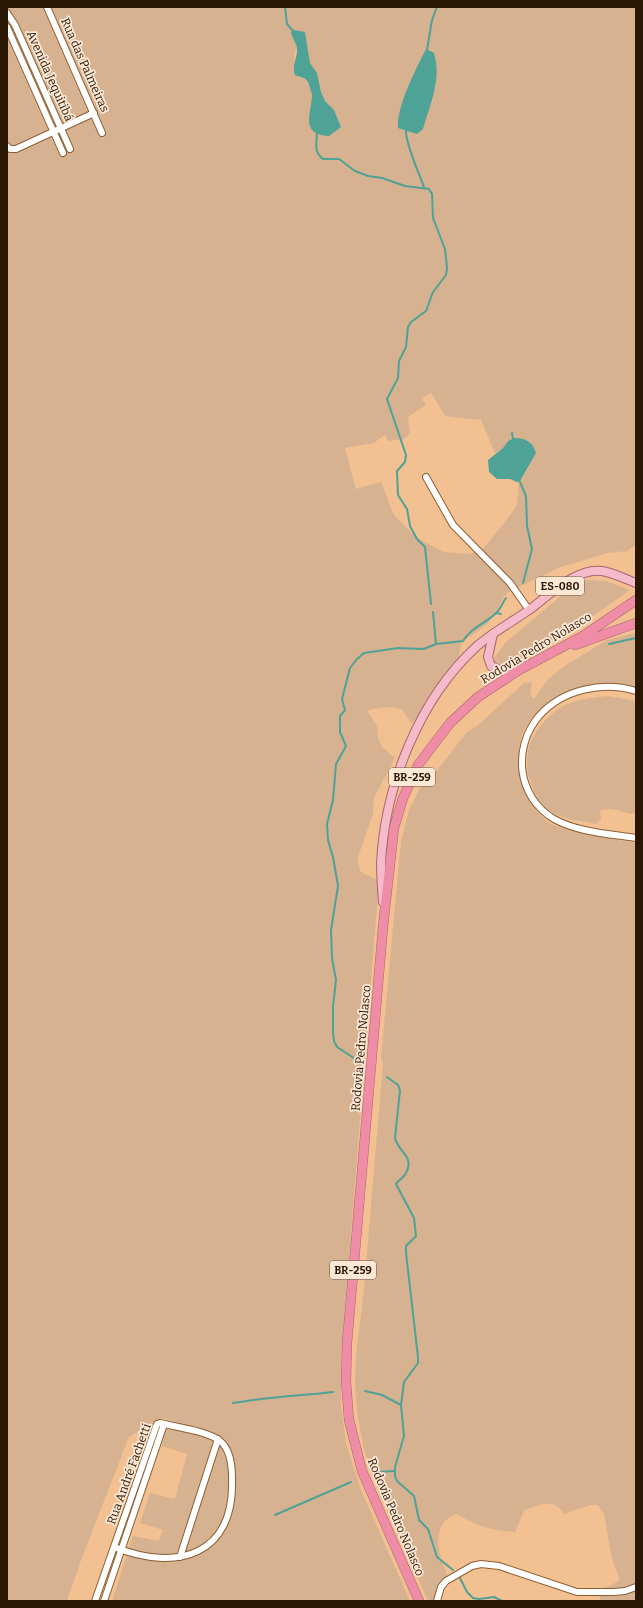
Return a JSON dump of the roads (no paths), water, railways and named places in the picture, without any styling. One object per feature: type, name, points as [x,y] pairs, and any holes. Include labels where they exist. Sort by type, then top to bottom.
[{"type":"highway","name":"Rodovia Pedro Nolasco","points":[[419,1601],[362,1471],[349,1420],[346,1382],[348,1335],[394,828],[403,798],[418,765],[450,723],[461,712],[478,697],[520,670],[555,652],[633,602]]},
{"type":"highway","points":[[555,652],[636,623]]},
{"type":"main road","name":"ES-080","points":[[493,634],[529,610],[572,578],[589,572],[603,571],[636,583]]},
{"type":"main road","points":[[493,634],[488,657],[491,666],[502,671],[520,670]]},
{"type":"main road","points":[[384,927],[382,856],[394,790],[403,759],[427,709],[447,679],[477,646],[493,634]]},
{"type":"street","name":"Rua das Palmeiras","points":[[47,7],[102,133]]},
{"type":"street","name":"Avenida Jequitibá","points":[[7,13],[15,25],[70,149]]},
{"type":"street","name":"Avenida Jequitibá","points":[[7,27],[63,153]]},
{"type":"street","points":[[9,148],[16,149],[94,113]]},
{"type":"street","points":[[426,477],[447,517]]},
{"type":"street","points":[[438,510],[447,517],[510,582],[529,610]]},
{"type":"street","points":[[636,691],[618,686],[594,687],[580,690],[557,702],[539,716],[530,730],[524,746],[522,770],[525,786],[535,803],[553,818],[562,823],[591,831],[636,838]]},
{"type":"street","name":"Rua André Fachetti","points":[[95,1601],[156,1426],[158,1423],[164,1424],[104,1601]]},
{"type":"street","points":[[114,1547],[148,1558],[180,1558],[205,1546],[216,1537],[230,1509],[233,1494],[232,1472],[227,1452],[218,1439],[198,1432],[164,1424]]},
{"type":"street","points":[[180,1558],[218,1439]]},
{"type":"street","points":[[437,1601],[441,1587],[446,1581],[472,1566],[481,1564],[499,1566],[548,1584],[577,1592],[614,1592],[625,1591],[636,1587]]},
{"type":"water","points":[[294,30],[305,32],[310,63],[317,73],[321,92],[325,101],[334,110],[341,127],[329,136],[318,134],[312,129],[309,122],[312,97],[311,89],[305,79],[295,75],[294,72],[297,49],[291,32]]},
{"type":"water","points":[[426,49],[434,53],[437,72],[436,82],[432,101],[423,129],[417,134],[398,128],[398,119],[403,99]]},
{"type":"water","points":[[514,438],[522,439],[531,443],[536,453],[520,481],[517,482],[510,479],[497,479],[489,472],[488,460],[503,448],[508,441]]},
{"type":"waterway","points":[[285,7],[287,24],[294,32]]},
{"type":"waterway","points":[[427,50],[432,20],[437,7]]},
{"type":"waterway","points":[[309,81],[313,94]]},
{"type":"waterway","points":[[406,130],[410,150],[424,187]]},
{"type":"waterway","points":[[317,132],[317,150],[323,159],[339,159],[355,171],[368,176],[382,178],[405,186],[429,189],[432,194],[433,218],[445,249],[447,268],[446,275],[433,292],[426,311],[411,322],[408,327],[406,347],[399,361],[398,378],[387,399],[406,455],[405,462],[397,471],[398,495],[407,509],[410,526],[417,539],[425,547],[431,604]]},
{"type":"waterway","points":[[512,433],[513,439]]},
{"type":"waterway","points":[[519,480],[526,496],[527,526],[532,549],[523,583]]},
{"type":"waterway","points":[[360,1062],[337,1047],[334,1041],[333,1006],[336,980],[332,958],[331,930],[338,886],[333,857],[328,840],[327,824],[333,800],[336,764],[346,746],[340,732],[340,716],[345,710],[342,699],[350,668],[364,653],[398,648],[424,649],[436,644],[463,641],[470,632],[493,616],[500,609],[506,598]]},
{"type":"waterway","points":[[433,612],[436,644]]},
{"type":"waterway","points":[[496,613],[501,614]]},
{"type":"waterway","points":[[609,644],[636,638]]},
{"type":"waterway","points":[[387,1077],[398,1085],[400,1090],[395,1138],[407,1158],[408,1167],[405,1175],[396,1184],[414,1218],[416,1236],[406,1246],[406,1253],[418,1363],[404,1382],[401,1405],[404,1436],[395,1467],[395,1476],[397,1481],[414,1496],[419,1520],[428,1529],[437,1557],[453,1570]]},
{"type":"waterway","points":[[365,1391],[382,1395],[401,1405]]},
{"type":"waterway","points":[[233,1403],[333,1392]]},
{"type":"waterway","points":[[378,1472],[394,1471]]},
{"type":"waterway","points":[[275,1515],[351,1482]]},
{"type":"waterway","points":[[460,1578],[467,1592],[473,1598],[479,1599],[494,1597],[502,1601]]},
{"type":"waterway","points":[[507,1601],[517,1601]]}]
